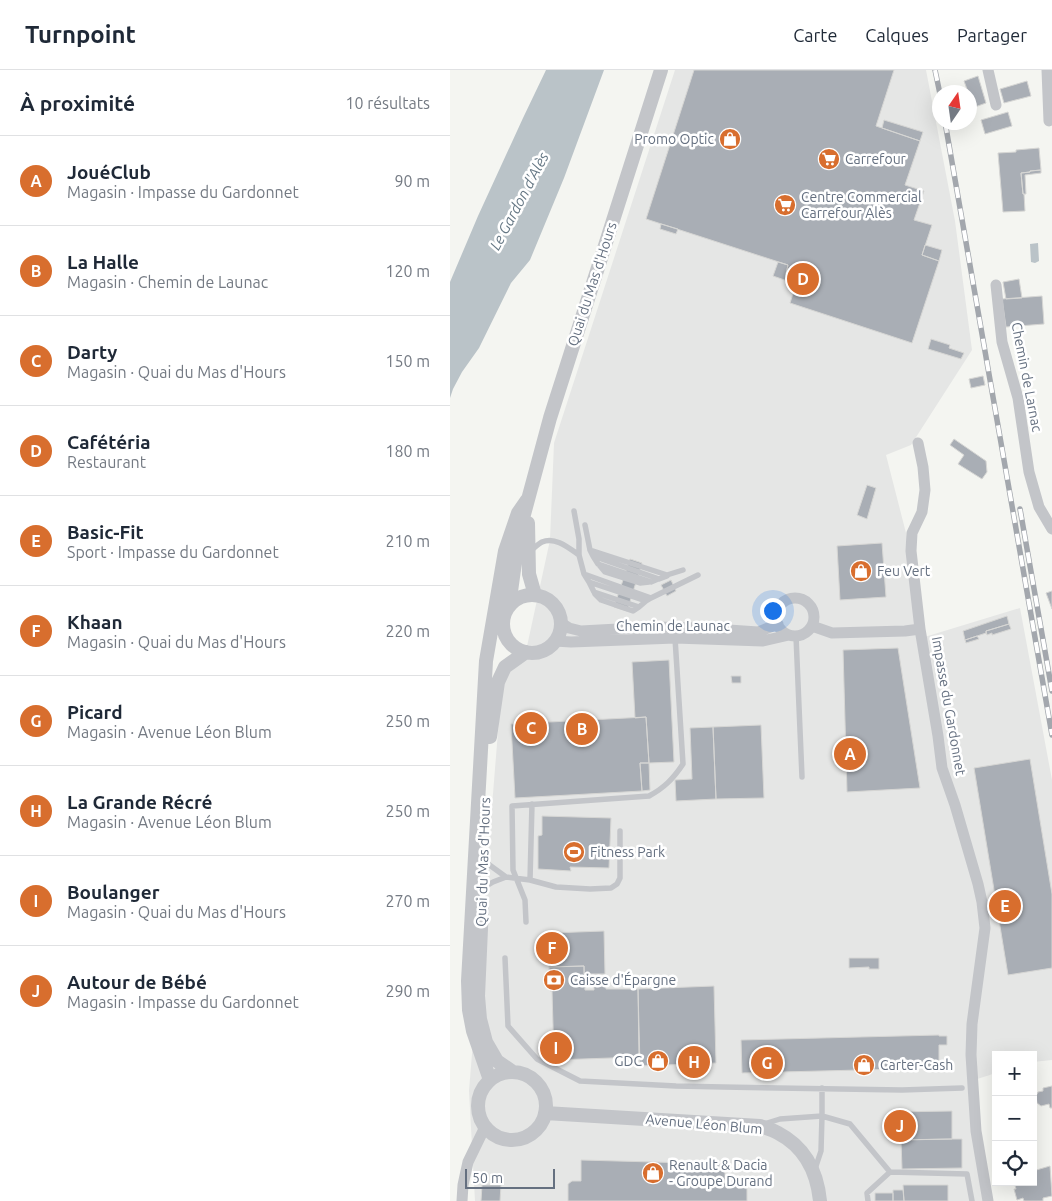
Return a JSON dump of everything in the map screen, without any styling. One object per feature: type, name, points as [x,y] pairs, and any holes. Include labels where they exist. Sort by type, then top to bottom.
[{"type":"street","name":"Quai du Mas d'Hours","points":[[509,606],[519,533],[550,418],[661,70]]},
{"type":"street","points":[[988,70],[996,105]]},
{"type":"street","points":[[1046,70],[1049,121]]},
{"type":"street","name":"Chemin de Larnac","points":[[996,285],[1002,342],[1018,398],[1029,472],[1039,507],[1052,529]]},
{"type":"street","points":[[812,626],[832,633],[920,629],[911,551],[912,533],[922,512],[925,490],[918,443]]},
{"type":"street","name":"Quai du Mas d'Hours","points":[[527,500],[529,574],[534,595]]},
{"type":"street","name":"Quai du Mas d'Hours","points":[[490,1080],[472,1031],[468,982],[486,661],[505,551],[518,513],[527,500]]},
{"type":"street","points":[[534,595],[550,601],[556,608],[560,615],[560,633],[550,647],[542,651],[526,652],[510,642],[503,624],[509,606],[525,596],[534,595]]},
{"type":"street","points":[[798,597],[809,603],[812,607],[815,620],[812,626],[808,631],[792,635],[784,632],[778,624],[776,613],[787,599],[798,597]]},
{"type":"street","name":"Quai du Mas d'Hours","points":[[484,701],[503,624]]},
{"type":"street","name":"Chemin de Launac","points":[[561,624],[581,631],[655,627],[758,632],[778,624]]},
{"type":"street","name":"Impasse du Gardonnet","points":[[920,629],[942,768],[955,805],[982,902],[985,928],[972,1024],[971,1055],[976,1131],[988,1201]]},
{"type":"street","name":"Chemin de Launac","points":[[555,641],[675,638],[763,641],[792,635]]},
{"type":"street","name":"Quai du Mas d'Hours","points":[[514,1072],[497,1061],[486,1042],[480,1019],[478,996],[487,758],[498,682],[506,668],[526,652]]},
{"type":"street","points":[[514,1072],[532,1079],[539,1086],[546,1104],[541,1124],[534,1132],[524,1138],[514,1140],[503,1139],[485,1127],[480,1118],[478,1107],[479,1097],[483,1088],[490,1080],[505,1073],[514,1072]]},
{"type":"street","name":"Avenue Léon Blum","points":[[545,1113],[760,1126],[777,1132],[791,1140],[805,1156],[814,1171],[820,1201]]},
{"type":"street","points":[[462,1201],[468,1162],[485,1127]]},
{"type":"lane","points":[[574,511],[579,539],[579,555],[584,574],[594,592],[639,607],[648,600],[698,575]]},
{"type":"lane","points":[[585,525],[590,550],[598,564],[650,582],[682,570]]},
{"type":"lane","points":[[528,553],[543,542],[550,540],[566,546],[579,555]]},
{"type":"lane","points":[[590,550],[667,575]]},
{"type":"lane","points":[[593,556],[659,579]]},
{"type":"lane","points":[[584,574],[648,600]]},
{"type":"lane","points":[[589,582],[648,600]]},
{"type":"lane","points":[[792,635],[802,777]]},
{"type":"lane","points":[[526,922],[525,900],[513,870],[512,806],[649,796],[662,789],[683,764],[675,638]]},
{"type":"lane","points":[[530,880],[532,804]]},
{"type":"lane","points":[[483,888],[506,877],[530,880],[556,887],[612,888],[620,878],[620,831]]},
{"type":"lane","points":[[484,861],[506,877]]},
{"type":"lane","points":[[505,958],[508,1026],[537,1060],[580,1081],[676,1086],[902,1090],[962,1088]]},
{"type":"lane","points":[[814,1171],[821,1151],[822,1088]]},
{"type":"lane","points":[[760,1126],[780,1119],[822,1116],[850,1124],[890,1172]]},
{"type":"lane","points":[[868,1201],[867,1193],[890,1172],[967,1174],[972,1201]]},
{"type":"shaded area","points":[[675,70],[926,70],[932,101],[932,130],[938,130],[955,221],[972,350],[911,445],[886,455],[906,533],[918,639],[1020,608],[1052,780],[1052,1060],[1037,1062],[1037,1051],[992,1051],[992,1074],[971,1081],[990,1201],[475,1201],[469,1091],[502,682],[526,651],[550,540],[554,443]]},
{"type":"water","name":"Le Gardon d'Alès","points":[[546,70],[604,70],[564,178],[530,260],[511,283],[479,348],[462,372],[450,398],[450,282],[478,216]]},
{"type":"water","points":[[1038,243],[1039,261],[1031,262],[1030,244]]},
{"type":"building","name":"Centre Commercial Carrefour Alès","points":[[694,70],[894,70],[876,126],[920,141],[905,185],[924,191],[914,220],[932,225],[922,255],[939,261],[912,343],[790,303],[798,278],[786,274],[788,265],[646,219]]},
{"type":"building","points":[[978,76],[986,103],[977,106],[977,85],[965,85],[964,81]]},
{"type":"building","points":[[1027,81],[1031,96],[1004,103],[1000,89]]},
{"type":"building","points":[[1008,112],[1012,126],[985,134],[981,120]]},
{"type":"building","points":[[884,120],[923,132],[920,141],[882,128]]},
{"type":"building","points":[[1039,148],[1041,170],[1021,173],[1025,211],[1003,212],[998,153]]},
{"type":"building","points":[[1041,170],[1041,173],[1025,175],[1026,194],[1023,194],[1021,173]]},
{"type":"building","points":[[661,224],[678,229],[676,234],[660,229]]},
{"type":"building","points":[[925,245],[942,250],[939,261],[922,255]]},
{"type":"building","points":[[778,262],[788,265],[786,274],[798,278],[796,284],[773,276]]},
{"type":"building","points":[[1019,279],[1022,298],[1006,299],[1003,282]]},
{"type":"building","points":[[1042,296],[1044,324],[1006,327],[1002,299]]},
{"type":"building","points":[[931,339],[950,345],[949,348],[964,353],[961,359],[928,349]]},
{"type":"building","points":[[983,376],[985,385],[971,388],[969,379]]},
{"type":"building","points":[[954,439],[986,461],[987,472],[982,479],[958,464],[964,455],[950,445]]},
{"type":"building","points":[[867,485],[876,488],[867,519],[857,515]]},
{"type":"building","name":"Feu Vert","points":[[882,543],[886,597],[840,600],[837,546]]},
{"type":"building","points":[[630,559],[642,563],[627,611],[614,607]]},
{"type":"building","points":[[671,580],[676,591],[667,596],[661,585]]},
{"type":"building","points":[[1052,591],[1052,609],[1046,593]]},
{"type":"building","points":[[1007,616],[1009,624],[965,640],[963,631]]},
{"type":"building","points":[[1009,624],[1011,629],[987,635],[986,631]]},
{"type":"building","points":[[977,636],[979,639],[966,643],[965,640]]},
{"type":"building","points":[[898,648],[920,788],[847,792],[843,650]]},
{"type":"building","points":[[669,660],[674,762],[649,763],[646,717],[635,718],[632,662]]},
{"type":"building","points":[[731,676],[741,676],[741,683],[732,683]]},
{"type":"building","points":[[646,717],[649,763],[640,763],[642,791],[515,798],[511,724]]},
{"type":"building","points":[[761,725],[764,798],[716,799],[713,727]]},
{"type":"building","points":[[713,727],[716,799],[676,801],[675,780],[692,779],[690,728]]},
{"type":"building","points":[[1030,759],[1052,894],[1052,968],[1008,975],[974,768]]},
{"type":"building","points":[[640,763],[649,763],[650,790],[642,791]]},
{"type":"building","name":"Fitness Park","points":[[542,816],[611,818],[609,868],[570,867],[571,871],[538,869],[538,836],[542,835]]},
{"type":"building","points":[[604,931],[605,974],[584,974],[584,966],[549,967],[550,933]]},
{"type":"building","points":[[849,958],[879,958],[879,969],[869,969],[869,967],[849,968]]},
{"type":"building","points":[[584,966],[585,990],[594,990],[594,984],[606,983],[606,989],[638,989],[639,1057],[554,1060],[552,991],[550,991],[549,967]]},
{"type":"building","points":[[714,986],[716,1063],[640,1066],[638,989]]},
{"type":"building","points":[[947,1036],[947,1045],[939,1045],[939,1068],[742,1073],[741,1040]]},
{"type":"building","points":[[1052,1086],[1052,1108],[1050,1108],[1049,1104],[1041,1106],[1037,1103],[1037,1094],[1043,1091],[1043,1088]]},
{"type":"building","points":[[952,1111],[952,1139],[892,1140],[892,1112]]},
{"type":"building","points":[[962,1139],[962,1168],[902,1169],[901,1140]]},
{"type":"building","name":"Renault & Dacia - Groupe Durand","points":[[581,1160],[725,1164],[725,1184],[747,1185],[747,1201],[568,1201],[568,1184],[572,1181],[581,1181]]},
{"type":"building","points":[[1050,1166],[1052,1196],[1043,1198],[1043,1201],[1024,1201],[1023,1198],[1017,1200],[1014,1189],[1016,1189],[1015,1186],[1037,1186],[1037,1170]]},
{"type":"building","points":[[482,1185],[501,1185],[500,1201],[481,1201]]},
{"type":"building","points":[[903,1185],[948,1185],[948,1201],[904,1201]]},
{"type":"building","points":[[893,1190],[903,1190],[904,1201],[893,1201]]},
{"type":"building","points":[[875,1193],[893,1193],[893,1201],[875,1201]]},
{"type":"railway","points":[[935,70],[938,85]]},
{"type":"railway","points":[[946,130],[1052,735]]},
{"type":"railway","points":[[1020,509],[1052,691]]},
{"type":"place","name":"Promo Optic","points":[[730,139]]},
{"type":"place","name":"Carrefour","points":[[829,159]]},
{"type":"place","name":"Centre Commercial Carrefour Alès","points":[[785,205]]},
{"type":"place","name":"Cafétéria","points":[[803,279]]},
{"type":"place","name":"Feu Vert","points":[[861,571]]},
{"type":"place","name":"Darty","points":[[531,728]]},
{"type":"place","name":"La Halle","points":[[582,729]]},
{"type":"place","name":"JouéClub","points":[[850,754]]},
{"type":"place","name":"Fitness Park","points":[[574,852]]},
{"type":"place","name":"Basic-Fit","points":[[1005,906]]},
{"type":"place","name":"Khaan","points":[[552,948]]},
{"type":"place","name":"Caisse d'Épargne","points":[[554,980]]},
{"type":"place","name":"Boulanger","points":[[556,1048]]},
{"type":"place","name":"GDC","points":[[658,1061]]},
{"type":"place","name":"La Grande Récré","points":[[694,1062]]},
{"type":"place","name":"Picard","points":[[767,1063]]},
{"type":"place","name":"Carter-Cash","points":[[864,1065]]},
{"type":"place","name":"Autour de Bébé","points":[[900,1126]]},
{"type":"place","name":"Renault & Dacia - Groupe Durand","points":[[653,1173]]}]
